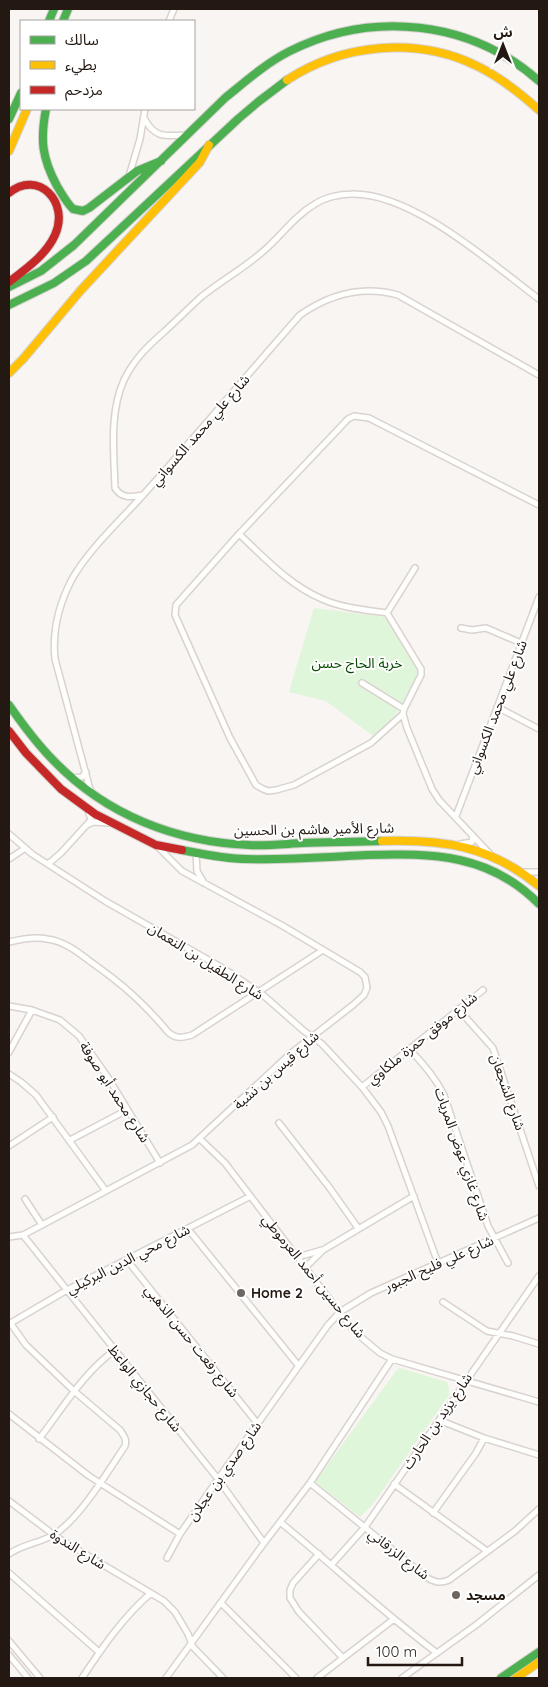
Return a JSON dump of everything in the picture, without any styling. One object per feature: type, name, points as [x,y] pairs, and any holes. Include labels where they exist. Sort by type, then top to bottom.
[{"type":"main road","points":[[9,287],[41,270],[74,245],[225,98],[270,62],[323,37],[366,28],[420,27],[439,30],[498,52],[520,65],[539,81]]},
{"type":"main road","points":[[9,305],[78,268],[259,99],[284,81],[322,61],[355,51],[373,48],[429,50],[464,60],[484,69],[508,83],[539,110]]},
{"type":"main road","points":[[9,119],[20,95]]},
{"type":"main road","points":[[9,151],[27,110]]},
{"type":"main road","points":[[46,110],[42,134],[44,159],[63,196],[74,209],[83,211],[89,208],[129,177],[145,167],[161,161]]},
{"type":"main road","points":[[9,373],[81,290],[200,162],[209,145]]},
{"type":"main road","points":[[9,193],[16,188],[26,185],[39,187],[46,190],[57,200],[60,213],[57,231],[46,250],[38,260],[9,282]]},
{"type":"main road","name":"شارع الأمير هاشم بن الحسين","points":[[9,705],[25,729],[53,762],[104,803],[146,826],[212,842],[246,845],[417,840],[456,845],[491,854],[510,863],[539,886]]},
{"type":"main road","name":"شارع الأمير هاشم بن الحسين","points":[[9,731],[26,753],[61,789],[95,814],[156,845],[196,853],[244,859],[436,855],[472,862],[494,871],[533,896],[539,904]]},
{"type":"main road","points":[[501,1678],[539,1652]]},
{"type":"main road","points":[[516,1678],[539,1662]]},
{"type":"street","points":[[129,177],[137,153],[145,110]]},
{"type":"street","points":[[144,117],[157,134],[187,136]]},
{"type":"street","points":[[144,495],[124,496],[118,493],[115,488],[115,412],[118,395],[133,363],[144,350],[201,298],[267,248],[298,216],[315,203],[338,196],[351,194],[366,195],[391,202],[418,213],[447,231],[539,299]]},
{"type":"street","name":"شارع علي محمد الكسواني","points":[[92,794],[55,659],[53,642],[61,604],[84,560],[144,495],[300,315],[313,306],[337,296],[380,290],[398,295],[539,375]]},
{"type":"street","points":[[239,534],[289,580],[309,593],[343,606],[387,613],[421,669],[421,675],[404,711],[371,743],[294,785],[276,790],[263,789],[256,784],[230,738],[174,612],[176,605],[239,534],[348,419],[354,416],[370,418],[539,505]]},
{"type":"street","points":[[387,613],[415,568]]},
{"type":"street","name":"شارع علي محمد الكسواني","points":[[456,816],[539,597]]},
{"type":"street","points":[[461,628],[472,630],[486,628],[521,643]]},
{"type":"street","points":[[362,683],[404,711],[414,745],[432,789],[439,800],[491,854]]},
{"type":"street","points":[[497,707],[539,729]]},
{"type":"street","points":[[72,778],[82,777],[86,772]]},
{"type":"street","points":[[48,864],[91,820],[88,809]]},
{"type":"street","points":[[85,826],[93,822],[116,824]]},
{"type":"street","name":"شارع الطفيل بن النعمان","points":[[9,834],[24,849],[106,901],[226,970],[258,991],[322,1044],[362,1086],[377,1106],[388,1126],[438,1262]]},
{"type":"street","points":[[456,845],[472,842],[473,835]]},
{"type":"street","name":"شارع قيس بن نشبة","points":[[9,1237],[24,1234],[182,1152],[200,1139],[278,1065],[353,1006],[364,995],[367,988],[366,977],[360,972],[283,926],[206,886],[182,871],[156,845]]},
{"type":"street","points":[[9,859],[24,849]]},
{"type":"street","points":[[196,853],[197,871],[206,886]]},
{"type":"street","points":[[523,872],[539,872]]},
{"type":"street","points":[[9,942],[29,938],[46,938],[78,952],[131,992],[168,1032],[178,1038],[192,1035],[323,950]]},
{"type":"street","name":"شارع موفق حمزة ملكاوي","points":[[362,1086],[483,990]]},
{"type":"street","name":"شارع محمد أبو صوفة","points":[[9,1006],[32,1010],[60,1020],[79,1036],[109,1079],[160,1162]]},
{"type":"street","name":"شارع الشجعان","points":[[458,1009],[492,1048],[539,1186]]},
{"type":"street","points":[[9,1052],[32,1010]]},
{"type":"street","name":"شارع غازي عوض المريات","points":[[410,1049],[426,1066],[444,1095],[488,1226],[508,1263]]},
{"type":"street","points":[[9,1074],[36,1095],[106,1191]]},
{"type":"street","points":[[70,1140],[128,1110]]},
{"type":"street","points":[[9,1146],[53,1118]]},
{"type":"street","points":[[279,1123],[358,1228]]},
{"type":"street","name":"شارع حسين أحمد العرموطي","points":[[200,1139],[224,1164],[340,1312],[362,1338],[380,1353],[392,1359],[466,1379],[539,1402]]},
{"type":"street","points":[[306,1267],[323,1250],[414,1196]]},
{"type":"street","name":"شارع محي الدين البركيلي","points":[[9,1325],[67,1290],[249,1197]]},
{"type":"street","points":[[25,1199],[42,1225]]},
{"type":"street","name":"شارع علي فليح الجبور","points":[[340,1312],[371,1293],[539,1218]]},
{"type":"street","points":[[188,1229],[298,1365]]},
{"type":"street","name":"شارع حجازي الواعظ","points":[[24,1234],[218,1478],[264,1543]]},
{"type":"street","points":[[298,1257],[323,1250]]},
{"type":"street","name":"شارع رفعت حسن الذهبي","points":[[127,1260],[257,1422]]},
{"type":"street","name":"شارع يزيد بن الحارث","points":[[332,1564],[364,1527],[539,1276]]},
{"type":"street","points":[[443,1302],[492,1333],[513,1336],[539,1344]]},
{"type":"street","name":"شارع صدي بن عجلان","points":[[9,1414],[39,1439],[100,1483],[180,1534],[298,1365],[340,1312]]},
{"type":"street","points":[[9,1325],[26,1345],[125,1437],[125,1446],[100,1483],[72,1519],[54,1535],[9,1554]]},
{"type":"street","points":[[39,1439],[95,1366],[115,1350]]},
{"type":"street","points":[[166,1678],[310,1483],[392,1359]]},
{"type":"street","points":[[439,1420],[484,1438],[539,1455]]},
{"type":"street","points":[[433,1514],[476,1453],[484,1438]]},
{"type":"street","name":"شارع الزرقاني","points":[[310,1483],[426,1577],[436,1582],[449,1580],[515,1530],[539,1509]]},
{"type":"street","points":[[394,1484],[433,1514],[487,1551]]},
{"type":"street","name":"شارع الندوة","points":[[9,1501],[54,1535],[170,1606],[188,1634],[190,1643],[222,1678]]},
{"type":"street","points":[[280,1522],[437,1653]]},
{"type":"street","points":[[167,1558],[180,1534]]},
{"type":"street","points":[[319,1554],[293,1583],[290,1590],[290,1598],[299,1612],[343,1658]]},
{"type":"street","points":[[9,1573],[99,1652]]},
{"type":"street","points":[[402,1678],[476,1626],[539,1575]]},
{"type":"street","points":[[82,1678],[99,1652],[133,1608],[151,1593]]},
{"type":"street","points":[[221,1603],[296,1678]]},
{"type":"street","points":[[317,1678],[394,1619]]},
{"type":"street","points":[[9,1641],[40,1678]]},
{"type":"street","points":[[9,1655],[28,1678]]},
{"type":"green space","name":"خربة الحاج حسن","points":[[314,608],[385,617],[420,672],[380,741],[326,701],[289,692]]},
{"type":"green space","points":[[400,1368],[447,1382],[449,1395],[373,1504],[360,1517],[315,1482]]},
{"type":"traffic: fast","points":[[49,20],[54,9]]},
{"type":"traffic: fast","points":[[63,20],[68,9]]},
{"type":"traffic: fast","points":[[9,287],[41,271],[74,245],[225,98],[248,79],[281,56],[321,38],[354,30],[387,26],[419,28],[452,34],[483,45],[512,61],[539,81]]},
{"type":"traffic: fast","points":[[9,305],[54,283],[86,261],[238,119],[287,80]]},
{"type":"traffic: fast","points":[[9,119],[20,95]]},
{"type":"traffic: fast","points":[[46,110],[43,130],[45,158],[57,186],[73,209],[83,211],[89,208],[137,171],[161,161]]},
{"type":"traffic: fast","points":[[9,705],[42,748],[74,780],[119,811],[144,822],[169,831],[222,843],[269,845],[382,841]]},
{"type":"traffic: fast","points":[[182,850],[246,859],[291,859],[391,854],[438,856],[480,866],[501,875],[520,887],[539,904]]},
{"type":"traffic: fast","points":[[501,1678],[539,1652]]},
{"type":"traffic: slow","points":[[287,80],[331,58],[355,52],[380,48],[429,50],[454,57],[485,70],[539,110]]},
{"type":"traffic: slow","points":[[9,151],[27,110]]},
{"type":"traffic: slow","points":[[9,373],[81,290],[200,162],[209,145]]},
{"type":"traffic: slow","points":[[382,841],[426,842],[465,848],[503,862],[521,872],[539,886]]},
{"type":"traffic: slow","points":[[516,1678],[539,1662]]},
{"type":"traffic: jam","points":[[9,193],[20,187],[31,185],[40,187],[55,201],[59,223],[55,235],[46,249],[35,261],[9,282]]},
{"type":"traffic: jam","points":[[9,731],[26,753],[61,789],[95,814],[156,845],[182,850]]},
{"type":"place","name":"Home 2","points":[[241,1293]]},
{"type":"place","name":"مسجد","points":[[456,1595]]}]
